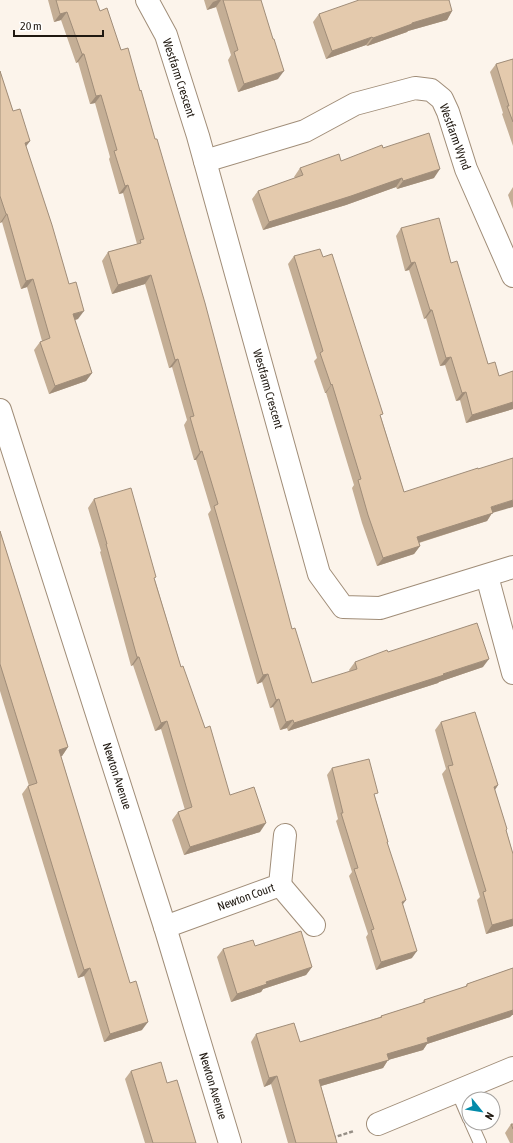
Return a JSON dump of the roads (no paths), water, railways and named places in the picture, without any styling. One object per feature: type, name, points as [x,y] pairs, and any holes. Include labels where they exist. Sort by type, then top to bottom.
[{"type":"street","name":"Westfarm Crescent","points":[[147,0],[166,35],[198,136],[319,574],[343,607],[380,608],[513,567]]},
{"type":"street","name":"Westfarm Wynd","points":[[205,161],[305,131],[355,104],[415,88],[431,90],[442,99],[448,112],[466,170],[513,276]]},
{"type":"street","name":"Newton Avenue","points":[[0,410],[165,927],[230,1143]]},
{"type":"street","points":[[487,576],[513,673]]},
{"type":"street","name":"Newton Court","points":[[165,927],[280,885],[285,835]]},
{"type":"street","points":[[280,885],[314,925]]},
{"type":"street","points":[[378,1124],[513,1068]]},
{"type":"lane","points":[[457,1091],[461,1100]]},
{"type":"lane","points":[[475,1131],[480,1143]]}]
